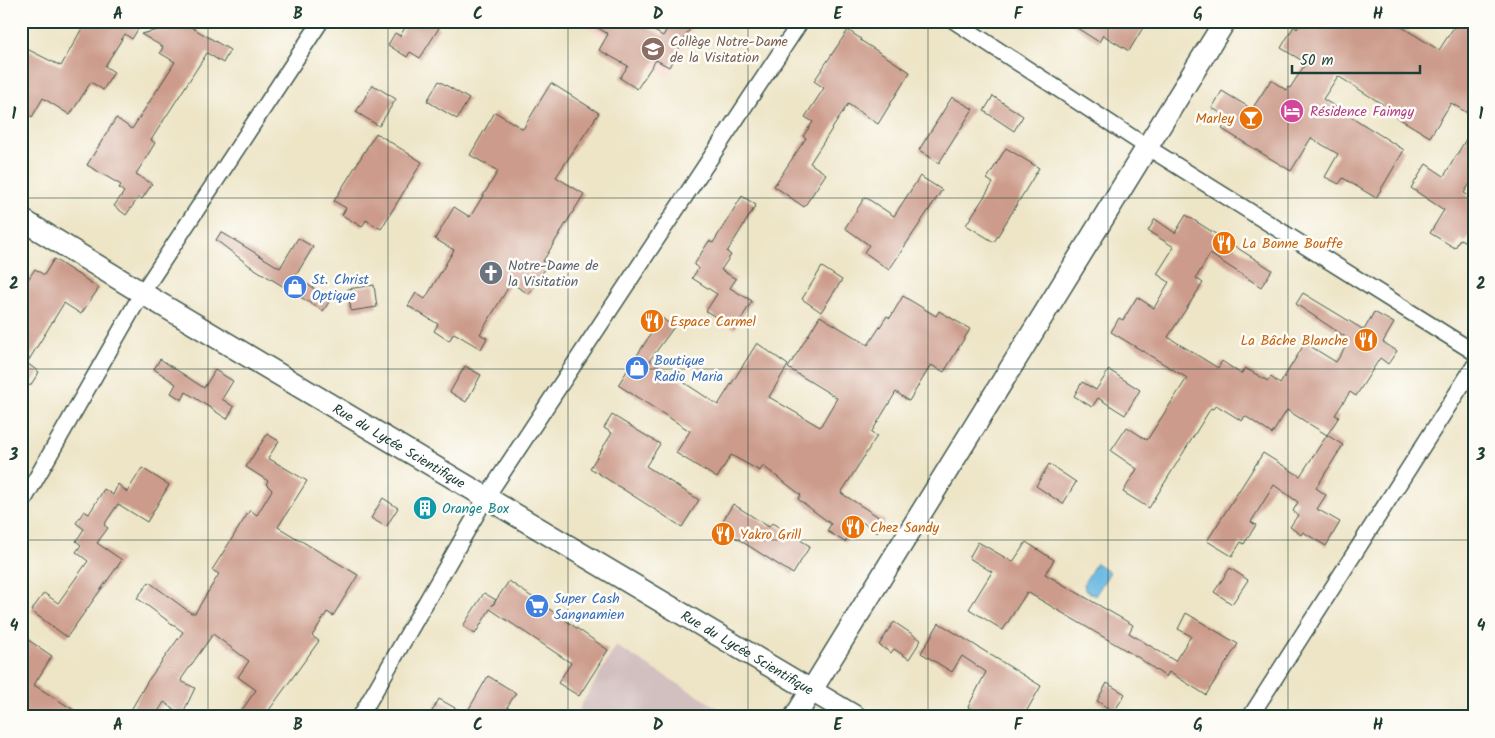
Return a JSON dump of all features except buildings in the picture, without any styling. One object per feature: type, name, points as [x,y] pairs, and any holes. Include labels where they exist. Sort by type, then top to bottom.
[{"type":"street","points":[[21,505],[142,293],[321,21]]},
{"type":"street","points":[[360,717],[487,496],[801,21]]},
{"type":"street","points":[[954,21],[1147,147],[1474,352]]},
{"type":"street","points":[[795,717],[1224,21]]},
{"type":"street","name":"Rue du Lycée Scientifique","points":[[21,219],[142,293],[487,496],[856,717]]},
{"type":"street","points":[[1250,717],[1474,366]]},
{"type":"shaded area","name":"Collège Notre-Dame de la Visitation","points":[[577,21],[699,21],[668,77]]},
{"type":"shaded area","points":[[616,646],[728,714],[726,717],[592,717],[579,709]]},
{"type":"water","points":[[1096,563],[1110,572],[1095,596],[1085,590],[1084,583]]},
{"type":"place","name":"Collège Notre-Dame de la Visitation","points":[[653,49]]},
{"type":"place","name":"Résidence Faimgy","points":[[1292,111]]},
{"type":"place","name":"Marley","points":[[1251,118]]},
{"type":"place","name":"La Bonne Bouffe","points":[[1224,243]]},
{"type":"place","name":"Notre-Dame de la Visitation","points":[[491,273]]},
{"type":"place","name":"St. Christ Optique","points":[[295,287]]},
{"type":"place","name":"Espace Carmel","points":[[652,321]]},
{"type":"place","name":"La Bâche Blanche","points":[[1366,340]]},
{"type":"place","name":"Boutique Radio Maria","points":[[637,368]]},
{"type":"place","name":"Orange Box","points":[[425,508]]},
{"type":"place","name":"Chez Sandy","points":[[853,527]]},
{"type":"place","name":"Yakro Grill","points":[[723,534]]},
{"type":"place","name":"Super Cash Sangnamien","points":[[537,606]]}]
